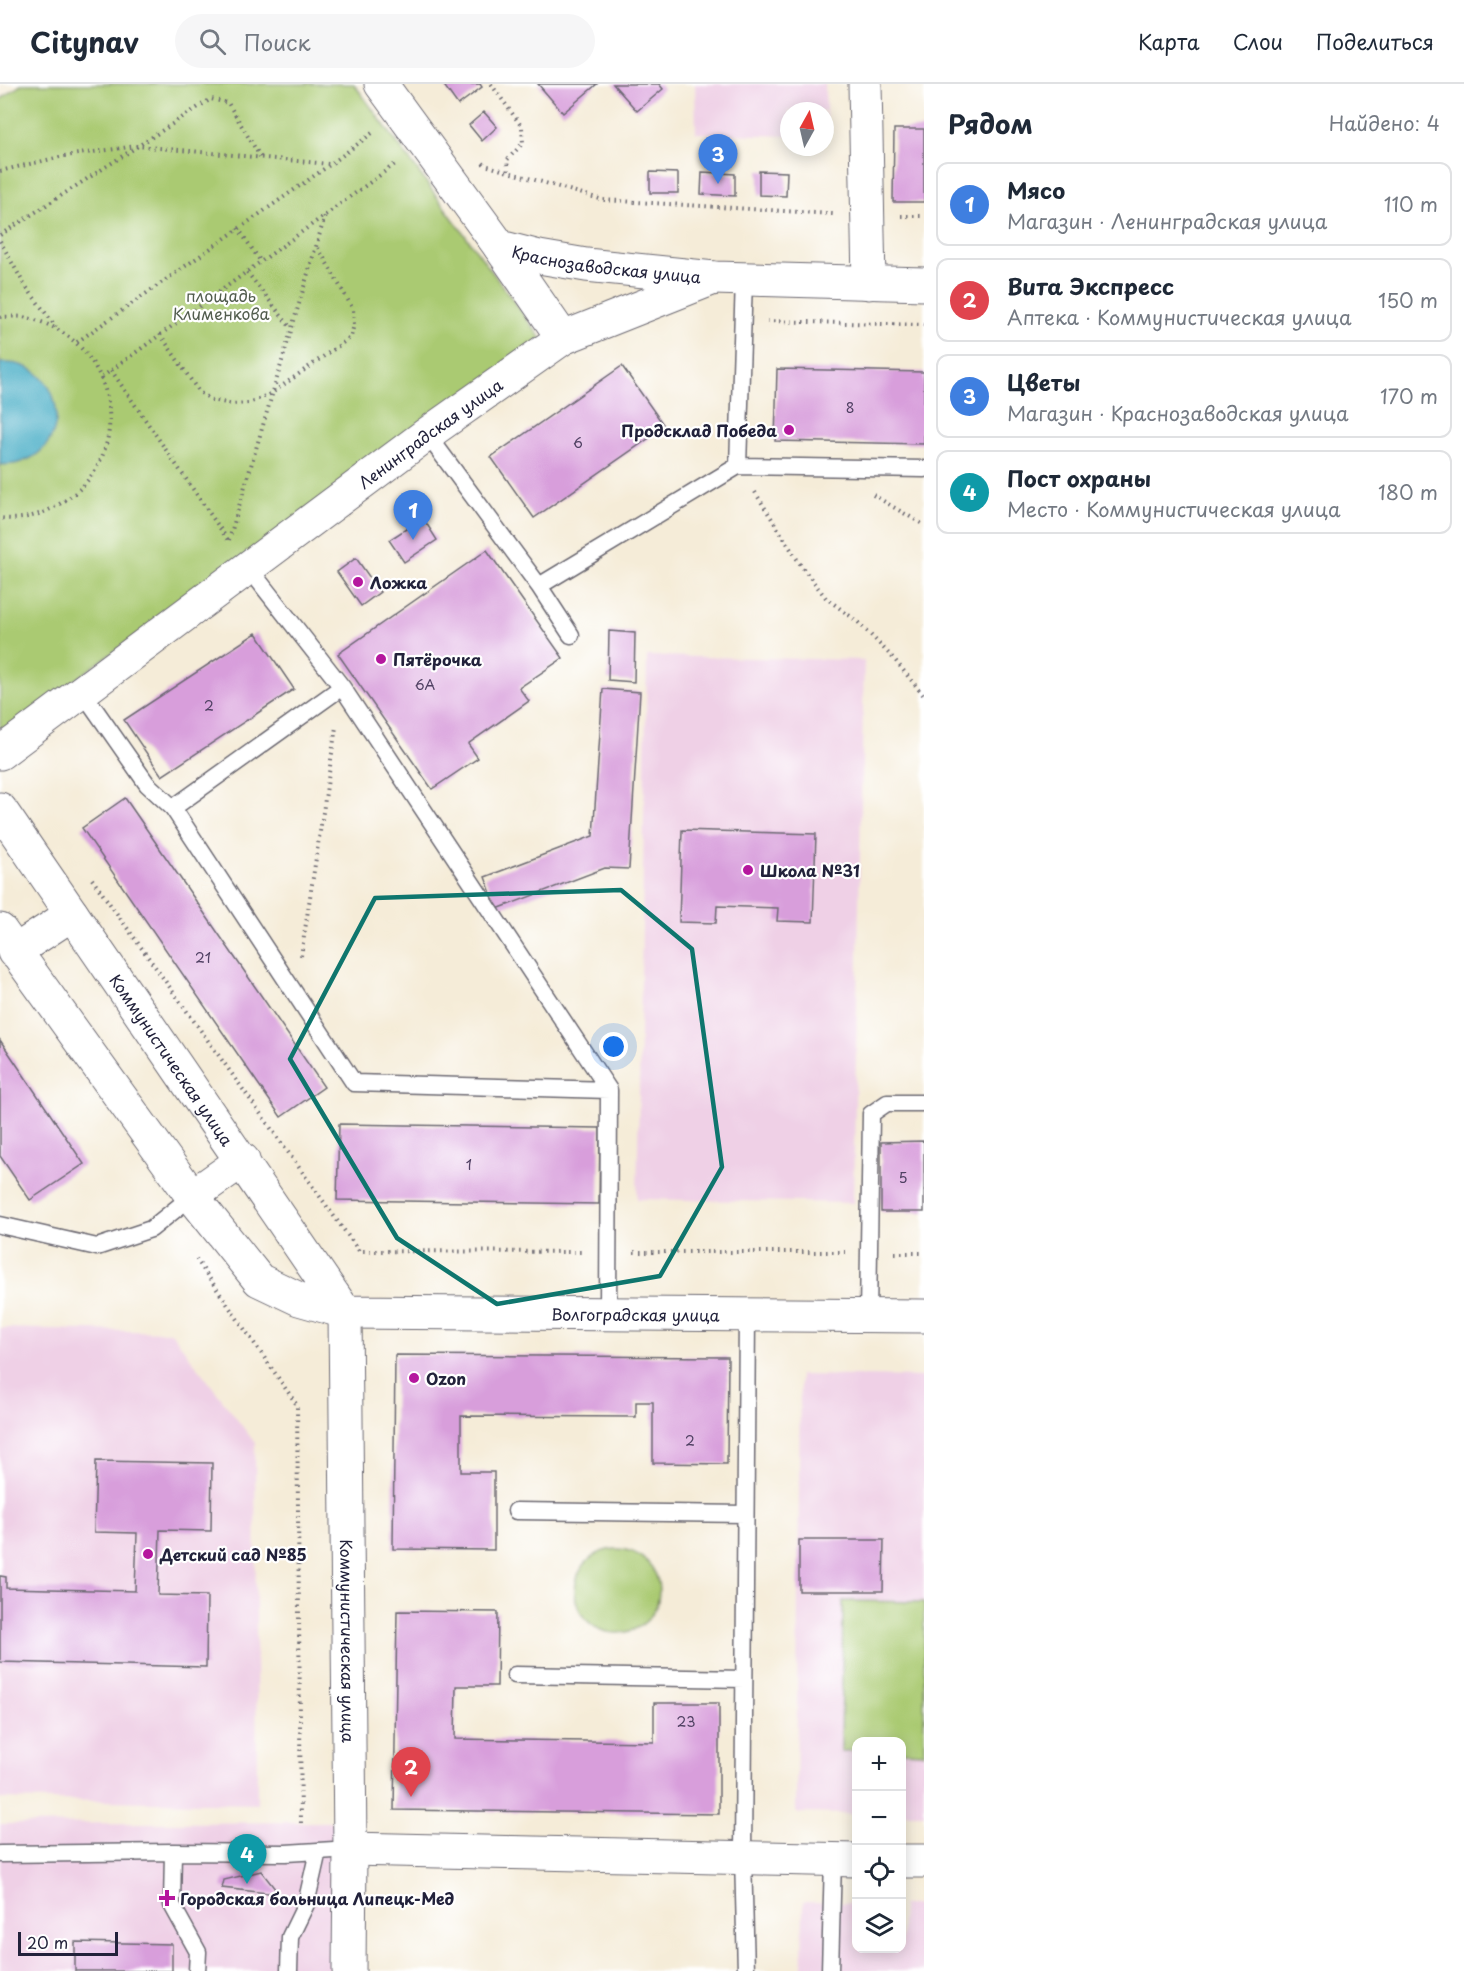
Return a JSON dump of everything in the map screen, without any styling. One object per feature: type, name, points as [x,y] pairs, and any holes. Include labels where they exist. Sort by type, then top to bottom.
[{"type":"street","name":"Краснозаводская улица","points":[[381,84],[563,338]]},
{"type":"street","points":[[865,84],[869,283]]},
{"type":"street","name":"Краснозаводская улица","points":[[500,247],[586,266],[729,278]]},
{"type":"street","name":"Ленинградская улица","points":[[0,753],[427,434],[563,338],[729,278],[924,284]]},
{"type":"street","name":"Коммунистическая улица","points":[[0,809],[345,1311],[323,1851],[349,1971]]},
{"type":"street","points":[[72,914],[7,941],[192,1196],[259,1280],[299,1299],[345,1311]]},
{"type":"street","points":[[192,1196],[243,1160]]},
{"type":"street","name":"Волгоградская улица","points":[[345,1311],[924,1316]]},
{"type":"street","points":[[323,1851],[845,1860]]},
{"type":"street","points":[[906,1861],[924,1862]]},
{"type":"lane","points":[[729,278],[743,320],[738,466]]},
{"type":"lane","points":[[427,434],[540,586],[571,635]]},
{"type":"lane","points":[[540,586],[738,466],[924,469]]},
{"type":"lane","points":[[248,567],[342,687],[609,1090],[608,1314]]},
{"type":"lane","points":[[173,808],[342,687]]},
{"type":"lane","points":[[82,691],[147,784],[173,808],[354,1083],[609,1090]]},
{"type":"lane","points":[[868,1316],[871,1114],[887,1103],[924,1103]]},
{"type":"lane","points":[[0,1225],[97,1247],[151,1229],[192,1196]]},
{"type":"lane","points":[[746,1971],[742,1857],[747,1315]]},
{"type":"lane","points":[[516,1511],[745,1514]]},
{"type":"lane","points":[[515,1675],[744,1678]]},
{"type":"lane","points":[[0,1854],[323,1851],[306,1904],[290,1936],[289,1971]]},
{"type":"lane","points":[[173,1852],[172,1905],[198,1952],[197,1971]]},
{"type":"lane","points":[[830,1971],[845,1860]]},
{"type":"path","points":[[491,84],[522,127],[523,143],[507,160],[508,172]]},
{"type":"path","points":[[0,235],[211,99],[228,103],[261,158]]},
{"type":"path","points":[[77,342],[380,128]]},
{"type":"path","points":[[0,171],[64,156],[137,146],[331,164]]},
{"type":"path","points":[[478,156],[485,165],[603,200],[868,216],[924,216]]},
{"type":"path","points":[[102,377],[403,159]]},
{"type":"path","points":[[229,540],[325,215]]},
{"type":"path","points":[[238,228],[261,262]]},
{"type":"path","points":[[0,241],[24,285],[56,328]]},
{"type":"path","points":[[160,334],[198,392],[212,400],[231,404],[249,403],[272,393],[351,337],[354,324],[353,309],[316,244]]},
{"type":"path","points":[[247,272],[291,329]]},
{"type":"path","points":[[0,317],[22,316],[56,328],[77,342],[91,358],[102,377],[110,409],[107,441],[95,472],[73,496],[45,513],[13,520],[0,518]]},
{"type":"path","points":[[743,320],[924,326]]},
{"type":"path","points":[[111,370],[248,567]]},
{"type":"path","points":[[738,466],[802,567],[826,598],[858,622],[895,660],[924,696]]},
{"type":"path","points":[[295,993],[342,687]]},
{"type":"path","points":[[91,877],[359,1251],[924,1253]]},
{"type":"path","points":[[166,1217],[297,1405],[323,1851]]},
{"type":"highlighted area","points":[[621,890],[692,949],[722,1167],[660,1276],[497,1304],[397,1238],[290,1059],[375,898]]},
{"type":"shaded area","points":[[695,84],[825,84],[826,102],[780,102],[780,136],[696,133]]},
{"type":"shaded area","points":[[647,656],[864,660],[853,1203],[637,1199]]},
{"type":"shaded area","points":[[0,1328],[171,1332],[255,1443],[257,1804],[0,1799]]},
{"type":"shaded area","points":[[800,1375],[924,1377],[924,1814],[906,1814],[906,1737],[852,1737],[852,1814],[796,1813]]},
{"type":"shaded area","name":"Городская больница Липецк-Мед","points":[[335,1822],[333,1971],[0,1971],[0,1824]]},
{"type":"shaded area","points":[[803,1902],[852,1903],[852,1953],[906,1953],[906,1905],[924,1905],[924,1971],[802,1971]]},
{"type":"green space","name":"площадь Клименкова","points":[[22,84],[354,84],[543,341],[0,734],[0,100]]},
{"type":"green space","points":[[617,1549],[640,1556],[652,1568],[659,1591],[652,1614],[640,1626],[617,1633],[594,1626],[582,1614],[575,1591],[582,1568],[594,1556]]},
{"type":"green space","points":[[843,1601],[924,1602],[924,1753],[906,1752],[906,1737],[852,1737],[852,1751],[841,1751]]},
{"type":"water","points":[[0,363],[21,365],[38,374],[49,388],[56,405],[56,423],[50,440],[37,454],[16,464],[0,465]]},
{"type":"building","points":[[443,84],[480,84],[482,87],[458,105]]},
{"type":"building","points":[[538,84],[597,84],[563,113]]},
{"type":"building","points":[[613,84],[659,84],[663,89],[637,111]]},
{"type":"building","points":[[484,112],[497,127],[482,141],[469,125]]},
{"type":"building","points":[[894,129],[924,129],[924,202],[893,202]]},
{"type":"building","points":[[759,171],[787,172],[786,196],[759,195]]},
{"type":"building","points":[[650,172],[678,173],[678,193],[650,193]]},
{"type":"building","points":[[702,172],[735,174],[735,196],[701,194]]},
{"type":"building","points":[[622,366],[665,427],[534,518],[491,457]]},
{"type":"building","points":[[777,369],[924,372],[924,444],[775,441]]},
{"type":"building","points":[[423,518],[437,540],[404,562],[389,540]]},
{"type":"building","points":[[487,550],[563,658],[519,688],[529,701],[468,744],[478,758],[432,789],[338,654]]},
{"type":"building","name":"Ложка","points":[[356,558],[380,592],[361,606],[337,572]]},
{"type":"building","points":[[609,631],[635,633],[634,682],[608,680]]},
{"type":"building","points":[[256,633],[294,689],[162,776],[124,720]]},
{"type":"building","points":[[603,689],[640,692],[629,869],[605,868],[497,909],[485,877],[593,836]]},
{"type":"building","points":[[125,798],[324,1087],[281,1117],[82,828]]},
{"type":"building","name":"Школа №31","points":[[682,830],[816,834],[813,922],[777,921],[778,908],[717,906],[716,923],[679,922]]},
{"type":"building","points":[[0,1040],[84,1164],[30,1200],[0,1156]]},
{"type":"building","points":[[339,1124],[600,1128],[599,1204],[337,1200]]},
{"type":"building","points":[[924,1141],[924,1212],[881,1212],[881,1142]]},
{"type":"building","points":[[395,1355],[728,1357],[727,1464],[653,1463],[653,1402],[636,1402],[636,1417],[461,1416],[461,1472],[494,1472],[494,1550],[393,1549]]},
{"type":"building","name":"Детский сад №85","points":[[96,1461],[212,1463],[211,1531],[160,1530],[158,1595],[207,1596],[206,1667],[0,1662],[0,1576],[6,1577],[6,1588],[135,1591],[137,1533],[94,1532]]},
{"type":"building","points":[[799,1540],[884,1540],[883,1591],[799,1591]]},
{"type":"building","points":[[397,1611],[498,1612],[497,1686],[456,1686],[455,1739],[654,1742],[654,1703],[719,1703],[719,1814],[394,1810]]},
{"type":"building","points":[[261,1871],[277,1894],[222,1888],[224,1880]]},
{"type":"building","points":[[75,1942],[172,1944],[172,1971],[75,1971]]},
{"type":"place","name":"Цветы","points":[[718,184]]},
{"type":"place","name":"Продсклад Победа","points":[[789,430]]},
{"type":"place","name":"Мясо","points":[[413,540]]},
{"type":"place","name":"Ложка","points":[[358,582]]},
{"type":"place","name":"Пятёрочка","points":[[381,659]]},
{"type":"place","name":"Школа №31","points":[[748,870]]},
{"type":"place","name":"Ozon","points":[[414,1378]]},
{"type":"place","name":"Детский сад №85","points":[[148,1554]]},
{"type":"place","name":"Вита Экспресс","points":[[411,1797]]},
{"type":"place","name":"Пост охраны","points":[[247,1884]]},
{"type":"place","name":"Городская больница Липецк-Мед","points":[[167,1898]]}]
